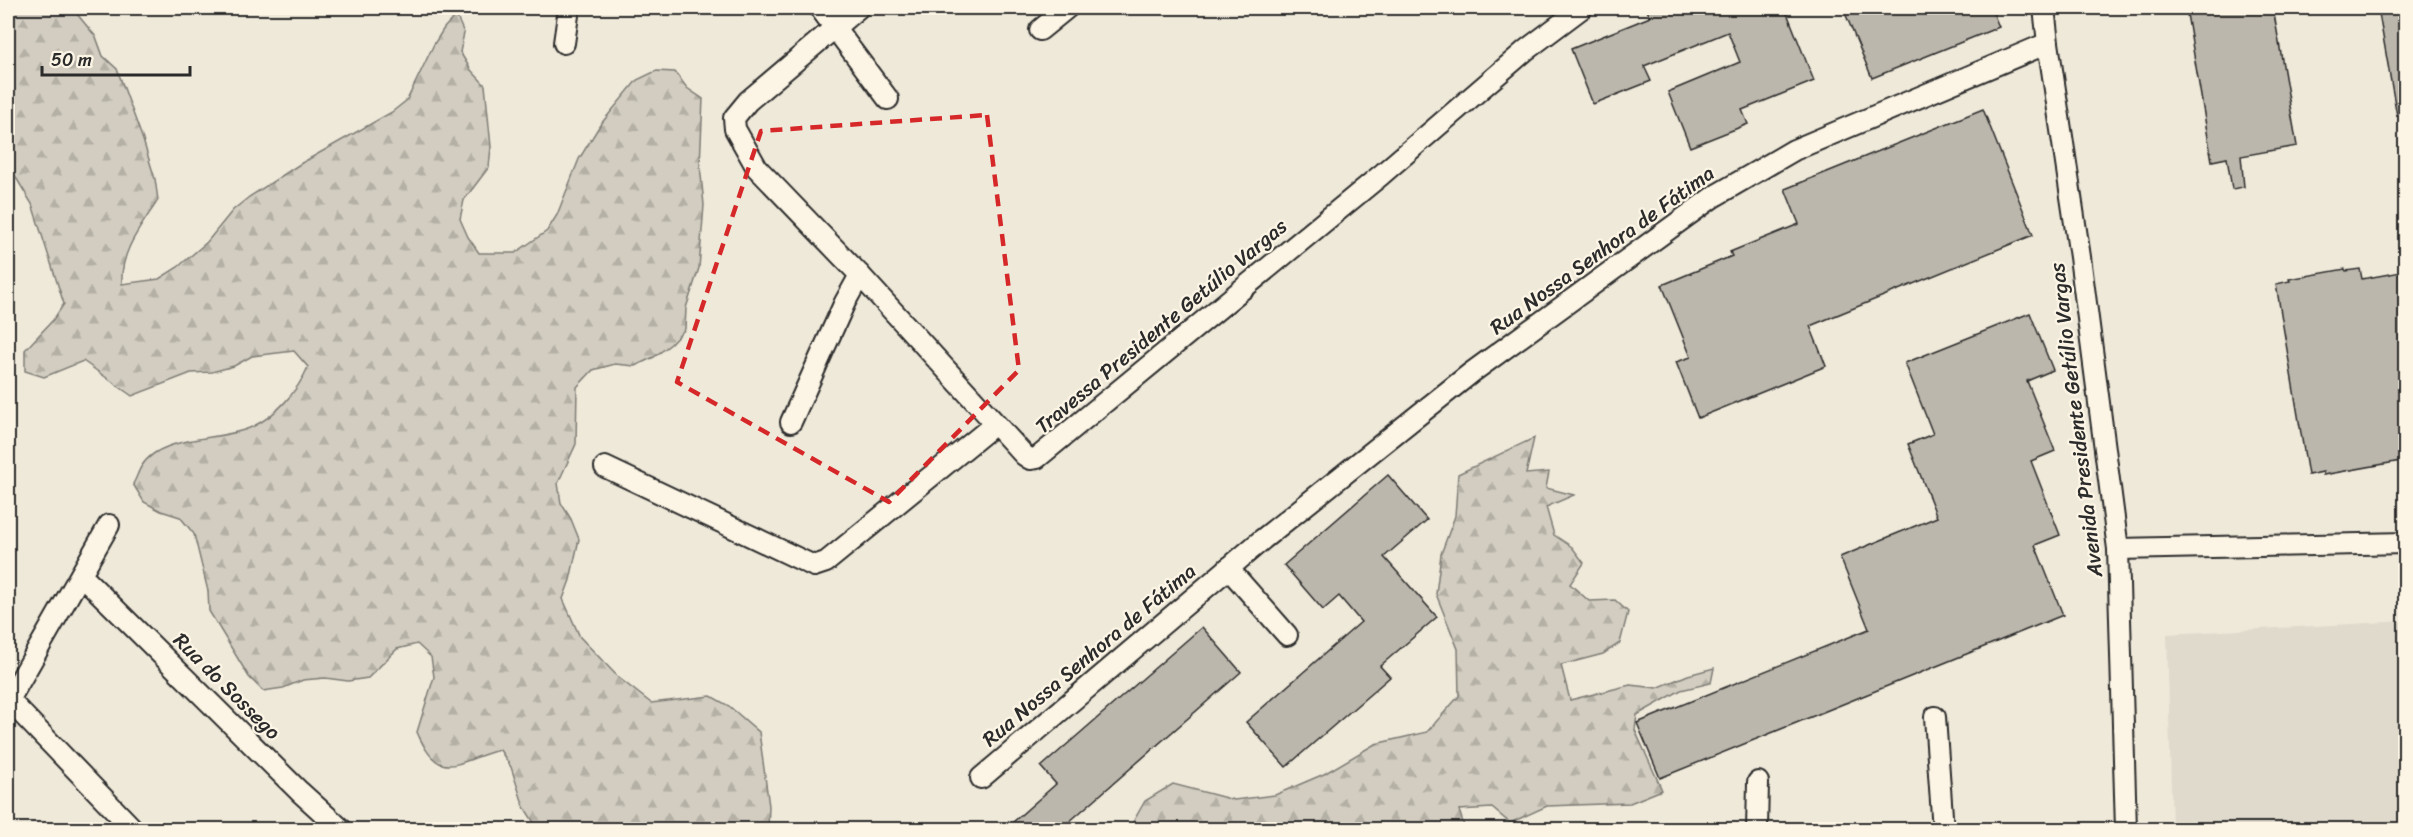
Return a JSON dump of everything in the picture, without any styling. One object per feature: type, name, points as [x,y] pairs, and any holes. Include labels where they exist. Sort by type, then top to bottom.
[{"type":"street","points":[[564,43],[569,8]]},
{"type":"street","points":[[820,8],[888,99]]},
{"type":"street","name":"Travessa Presidente Getúlio Vargas","points":[[858,8],[748,101],[734,118],[735,129],[757,168],[860,275],[994,424],[1030,459],[1043,454],[1381,175],[1526,50],[1582,8]]},
{"type":"street","points":[[1040,30],[1067,8]]},
{"type":"street","name":"Avenida Presidente Getúlio Vargas","points":[[2044,8],[2080,257],[2118,549],[2126,830]]},
{"type":"street","name":"Rua Nossa Senhora de Fátima","points":[[981,778],[1228,568],[1471,373],[1713,197],[1794,150],[2048,44]]},
{"type":"street","points":[[791,422],[860,275]]},
{"type":"street","points":[[605,467],[814,566],[826,562],[994,424]]},
{"type":"street","points":[[109,525],[8,700],[134,830]]},
{"type":"street","points":[[2118,549],[2406,543]]},
{"type":"street","name":"Rua Nossa Senhora de Fátima","points":[[1228,568],[1287,634]]},
{"type":"street","name":"Rua do Sossego","points":[[81,575],[299,791],[342,830]]},
{"type":"street","points":[[1935,717],[1943,830]]},
{"type":"street","points":[[1757,830],[1758,782]]},
{"type":"highlighted area","points":[[987,115],[1019,370],[889,502],[677,382],[761,131]]},
{"type":"shaded area","points":[[2405,621],[2405,829],[2172,829],[2167,634]]},
{"type":"green space","points":[[8,8],[72,8],[96,37],[103,56],[117,69],[143,140],[155,179],[158,200],[128,250],[122,272],[122,284],[159,279],[178,267],[207,242],[233,210],[249,197],[300,164],[392,112],[407,100],[434,44],[456,15],[464,33],[460,52],[471,70],[485,85],[491,147],[489,167],[464,200],[460,219],[479,253],[515,253],[547,231],[557,215],[579,159],[600,125],[637,80],[656,71],[675,72],[687,88],[703,99],[700,165],[704,205],[699,268],[686,308],[685,329],[654,357],[635,366],[615,364],[593,370],[577,387],[576,444],[558,483],[561,503],[579,539],[570,580],[563,599],[580,637],[619,678],[651,703],[711,696],[729,706],[759,732],[769,806],[768,829],[538,829],[524,807],[511,767],[500,750],[452,765],[443,764],[434,759],[425,749],[417,732],[434,677],[431,657],[417,644],[397,649],[368,678],[348,681],[325,678],[303,680],[283,688],[263,691],[249,677],[209,611],[208,591],[194,534],[180,517],[144,502],[133,484],[141,467],[150,456],[162,449],[192,440],[239,432],[270,416],[285,402],[308,367],[294,351],[252,356],[234,366],[212,372],[191,373],[132,396],[83,361],[44,377],[25,371],[25,350],[53,320],[64,304],[32,204],[9,166],[11,147],[8,132]]},
{"type":"green space","points":[[1534,438],[1526,474],[1549,472],[1546,488],[1574,495],[1546,507],[1554,535],[1572,547],[1584,563],[1570,584],[1589,601],[1615,600],[1628,612],[1620,643],[1603,654],[1561,665],[1570,700],[1630,685],[1657,688],[1688,675],[1714,668],[1711,683],[1681,690],[1637,715],[1635,730],[1662,790],[1630,803],[1547,806],[1510,823],[1492,808],[1459,810],[1465,829],[1129,829],[1145,801],[1173,784],[1234,800],[1275,795],[1324,774],[1375,744],[1427,732],[1459,696],[1458,649],[1436,594],[1441,554],[1455,516],[1458,474]]},
{"type":"building","points":[[1646,8],[1785,8],[1814,81],[1742,110],[1748,124],[1690,147],[1668,92],[1740,62],[1728,32],[1644,66],[1651,81],[1593,104],[1571,49],[1650,17]]},
{"type":"building","points":[[1843,8],[1991,8],[1999,27],[1872,78]]},
{"type":"building","points":[[2186,8],[2273,8],[2297,146],[2241,156],[2244,187],[2232,189],[2227,158],[2212,161]]},
{"type":"building","points":[[2378,8],[2406,8],[2406,115],[2397,116]]},
{"type":"building","points":[[1983,109],[2033,235],[1810,326],[1826,366],[1698,418],[1676,362],[1691,357],[1662,285],[1732,256],[1730,252],[1799,224],[1785,189]]},
{"type":"building","points":[[2345,269],[2346,271],[2360,269],[2362,279],[2406,273],[2406,460],[2323,475],[2323,472],[2308,475],[2276,284],[2290,281],[2289,279]]},
{"type":"building","points":[[2030,313],[2053,370],[2027,381],[2055,451],[2031,461],[2060,535],[2035,545],[2063,615],[1660,778],[1637,723],[1869,629],[1840,557],[1937,517],[1908,444],[1933,434],[1905,363]]},
{"type":"building","points":[[1388,475],[1427,520],[1384,557],[1437,617],[1380,666],[1390,677],[1286,767],[1246,722],[1361,622],[1339,596],[1323,610],[1284,565]]},
{"type":"building","points":[[1202,627],[1241,672],[1069,822],[1075,830],[1004,830],[1056,784],[1041,767]]}]
